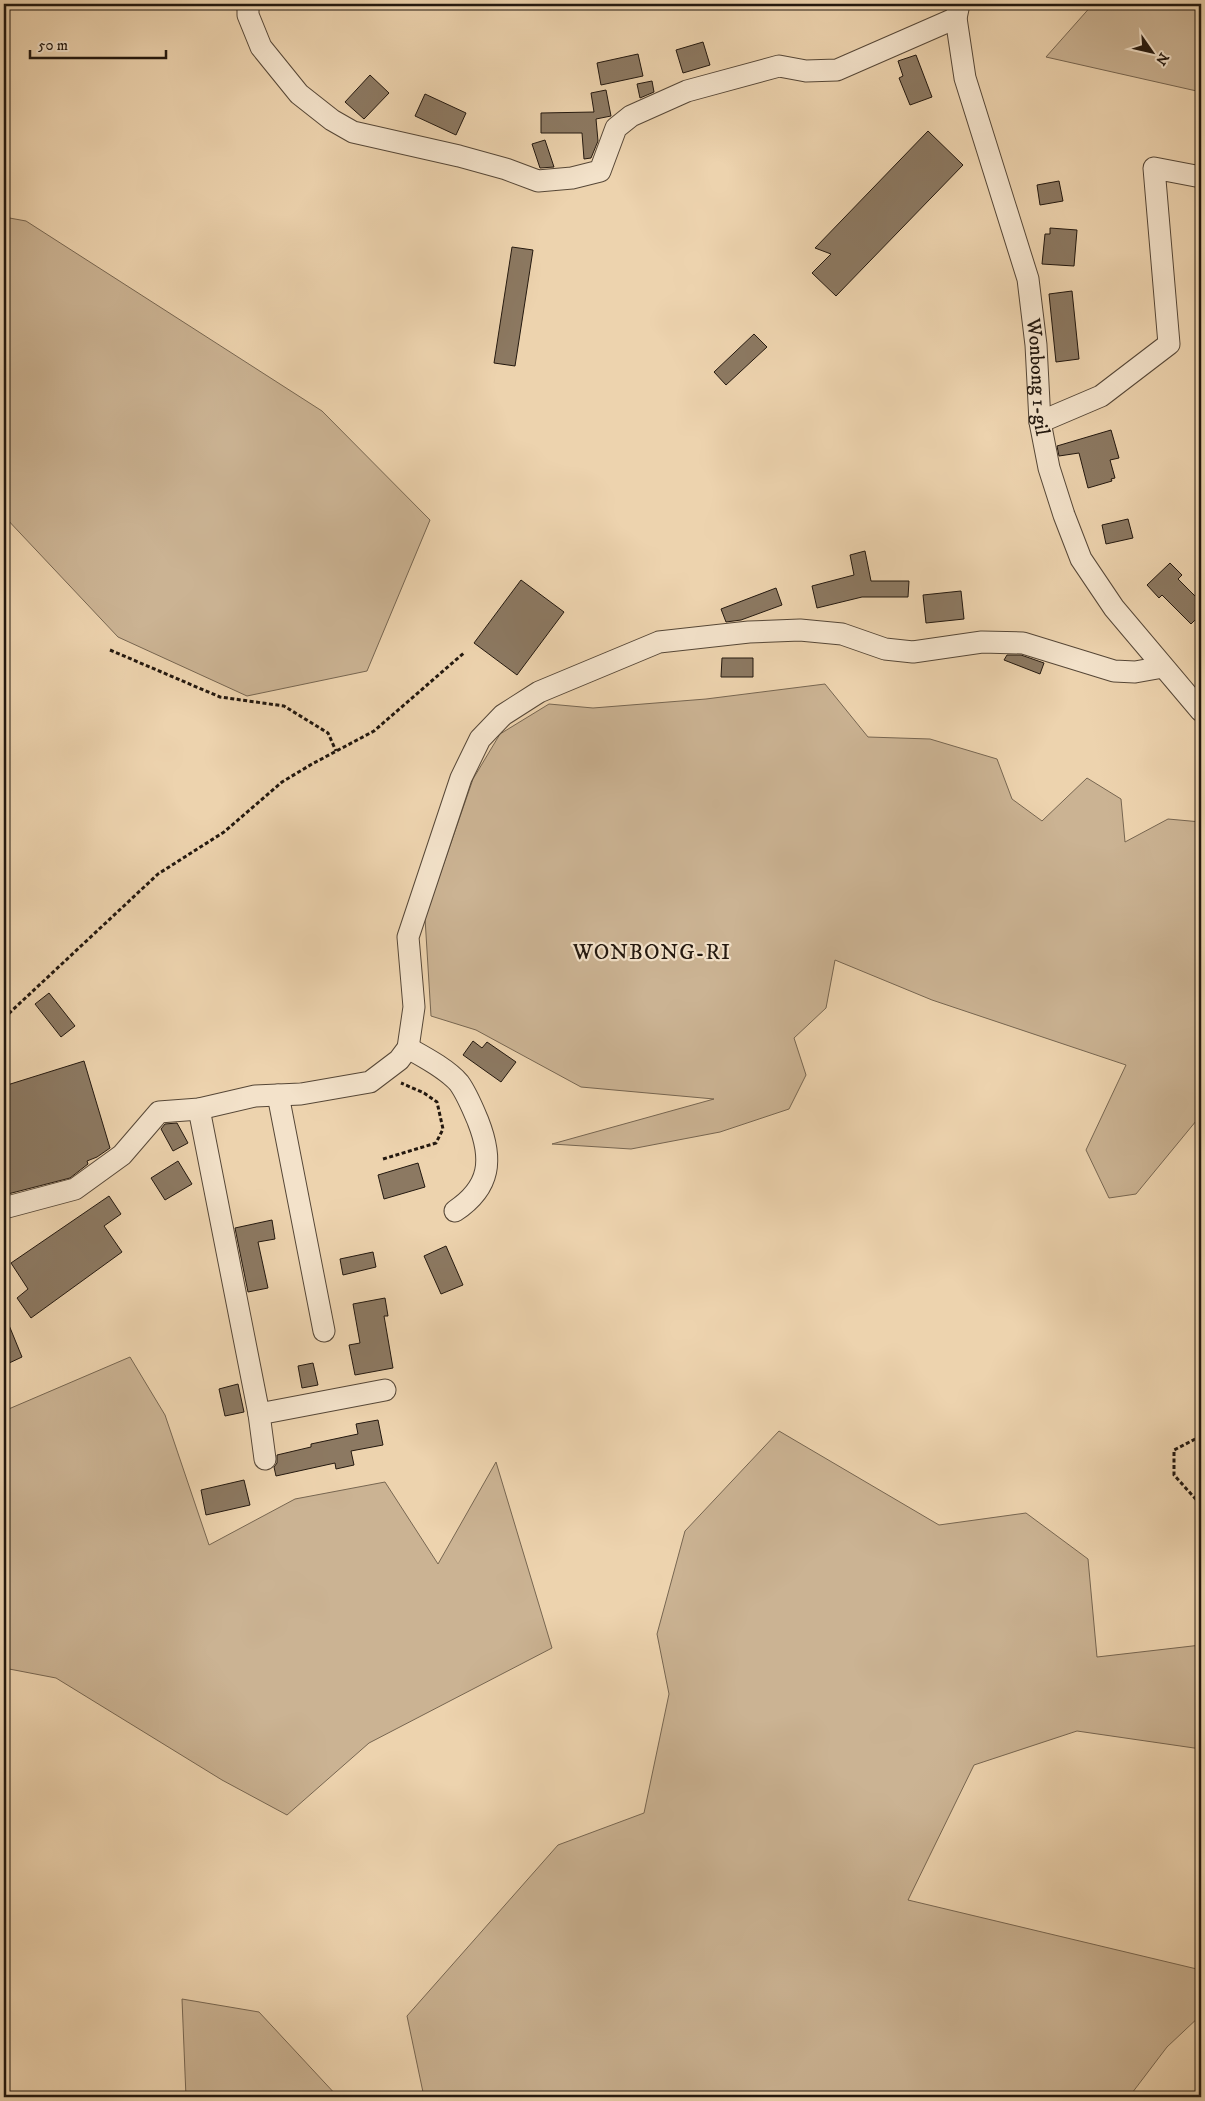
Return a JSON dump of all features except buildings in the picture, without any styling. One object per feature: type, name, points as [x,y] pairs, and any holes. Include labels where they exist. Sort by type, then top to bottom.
[{"type":"street","points":[[248,4],[248,15],[261,47],[299,94],[332,120],[353,132],[459,156],[506,169],[538,181],[572,178],[600,171],[616,128],[631,116],[687,91],[780,66],[806,71],[837,70],[958,11]]},
{"type":"street","name":"Wonbong 1-gil","points":[[958,11],[965,78],[1028,280],[1036,345],[1040,422],[1049,468],[1064,515],[1081,559],[1114,608],[1201,711]]},
{"type":"street","points":[[1040,422],[1101,396],[1169,344],[1154,168],[1201,177]]},
{"type":"street","points":[[4,1208],[75,1189],[122,1155],[159,1112],[198,1109],[256,1096],[301,1094],[370,1082],[399,1060],[408,1048],[414,1007],[408,937],[461,778],[480,739],[503,715],[539,692],[659,642],[758,632],[800,630],[842,634],[885,649],[913,652],[982,642],[1023,642],[1114,671],[1136,672],[1163,667]]},
{"type":"street","points":[[408,1048],[432,1062],[458,1083],[473,1108],[486,1141],[488,1163],[481,1185],[469,1202],[455,1211]]},
{"type":"street","points":[[278,1095],[324,1331]]},
{"type":"street","points":[[198,1109],[259,1414],[265,1459]]},
{"type":"street","points":[[259,1414],[385,1390]]},
{"type":"path","points":[[110,650],[220,697],[284,706],[328,733],[336,751]]},
{"type":"path","points":[[4,1018],[158,874],[224,832],[282,782],[374,732],[464,652]]},
{"type":"path","points":[[370,1082],[401,1083],[424,1093],[437,1102],[443,1129],[436,1143],[383,1159]]},
{"type":"path","points":[[1201,1436],[1174,1450],[1174,1475],[1201,1505]]},
{"type":"shaded area","points":[[1093,4],[1201,4],[1201,92],[1046,57]]},
{"type":"shaded area","points":[[4,217],[26,221],[322,411],[430,520],[367,671],[247,696],[118,637],[4,516]]},
{"type":"shaded area","points":[[825,684],[868,737],[930,739],[997,759],[1012,799],[1042,821],[1087,778],[1121,799],[1125,842],[1168,819],[1201,822],[1201,1115],[1136,1194],[1109,1198],[1086,1150],[1126,1065],[932,1000],[835,960],[826,1008],[794,1038],[806,1075],[789,1109],[720,1132],[631,1149],[552,1144],[714,1099],[581,1087],[476,1030],[431,1016],[425,918],[473,779],[500,734],[549,704],[593,708],[706,699]]},
{"type":"shaded area","points":[[130,1357],[165,1415],[209,1545],[295,1499],[385,1482],[438,1564],[496,1462],[552,1648],[369,1743],[287,1815],[222,1780],[56,1678],[4,1668],[4,1411]]},
{"type":"shaded area","points":[[779,1431],[939,1525],[1026,1513],[1088,1559],[1097,1657],[1201,1645],[1201,1749],[1077,1731],[974,1765],[908,1900],[1201,1970],[1201,2015],[1167,2047],[1129,2097],[424,2097],[407,2016],[558,1845],[644,1813],[669,1694],[657,1634],[685,1531]]},
{"type":"shaded area","points":[[182,1999],[259,2012],[338,2097],[186,2097]]},
{"type":"district","name":"WONBONG-RI","points":[[652,952]]}]
